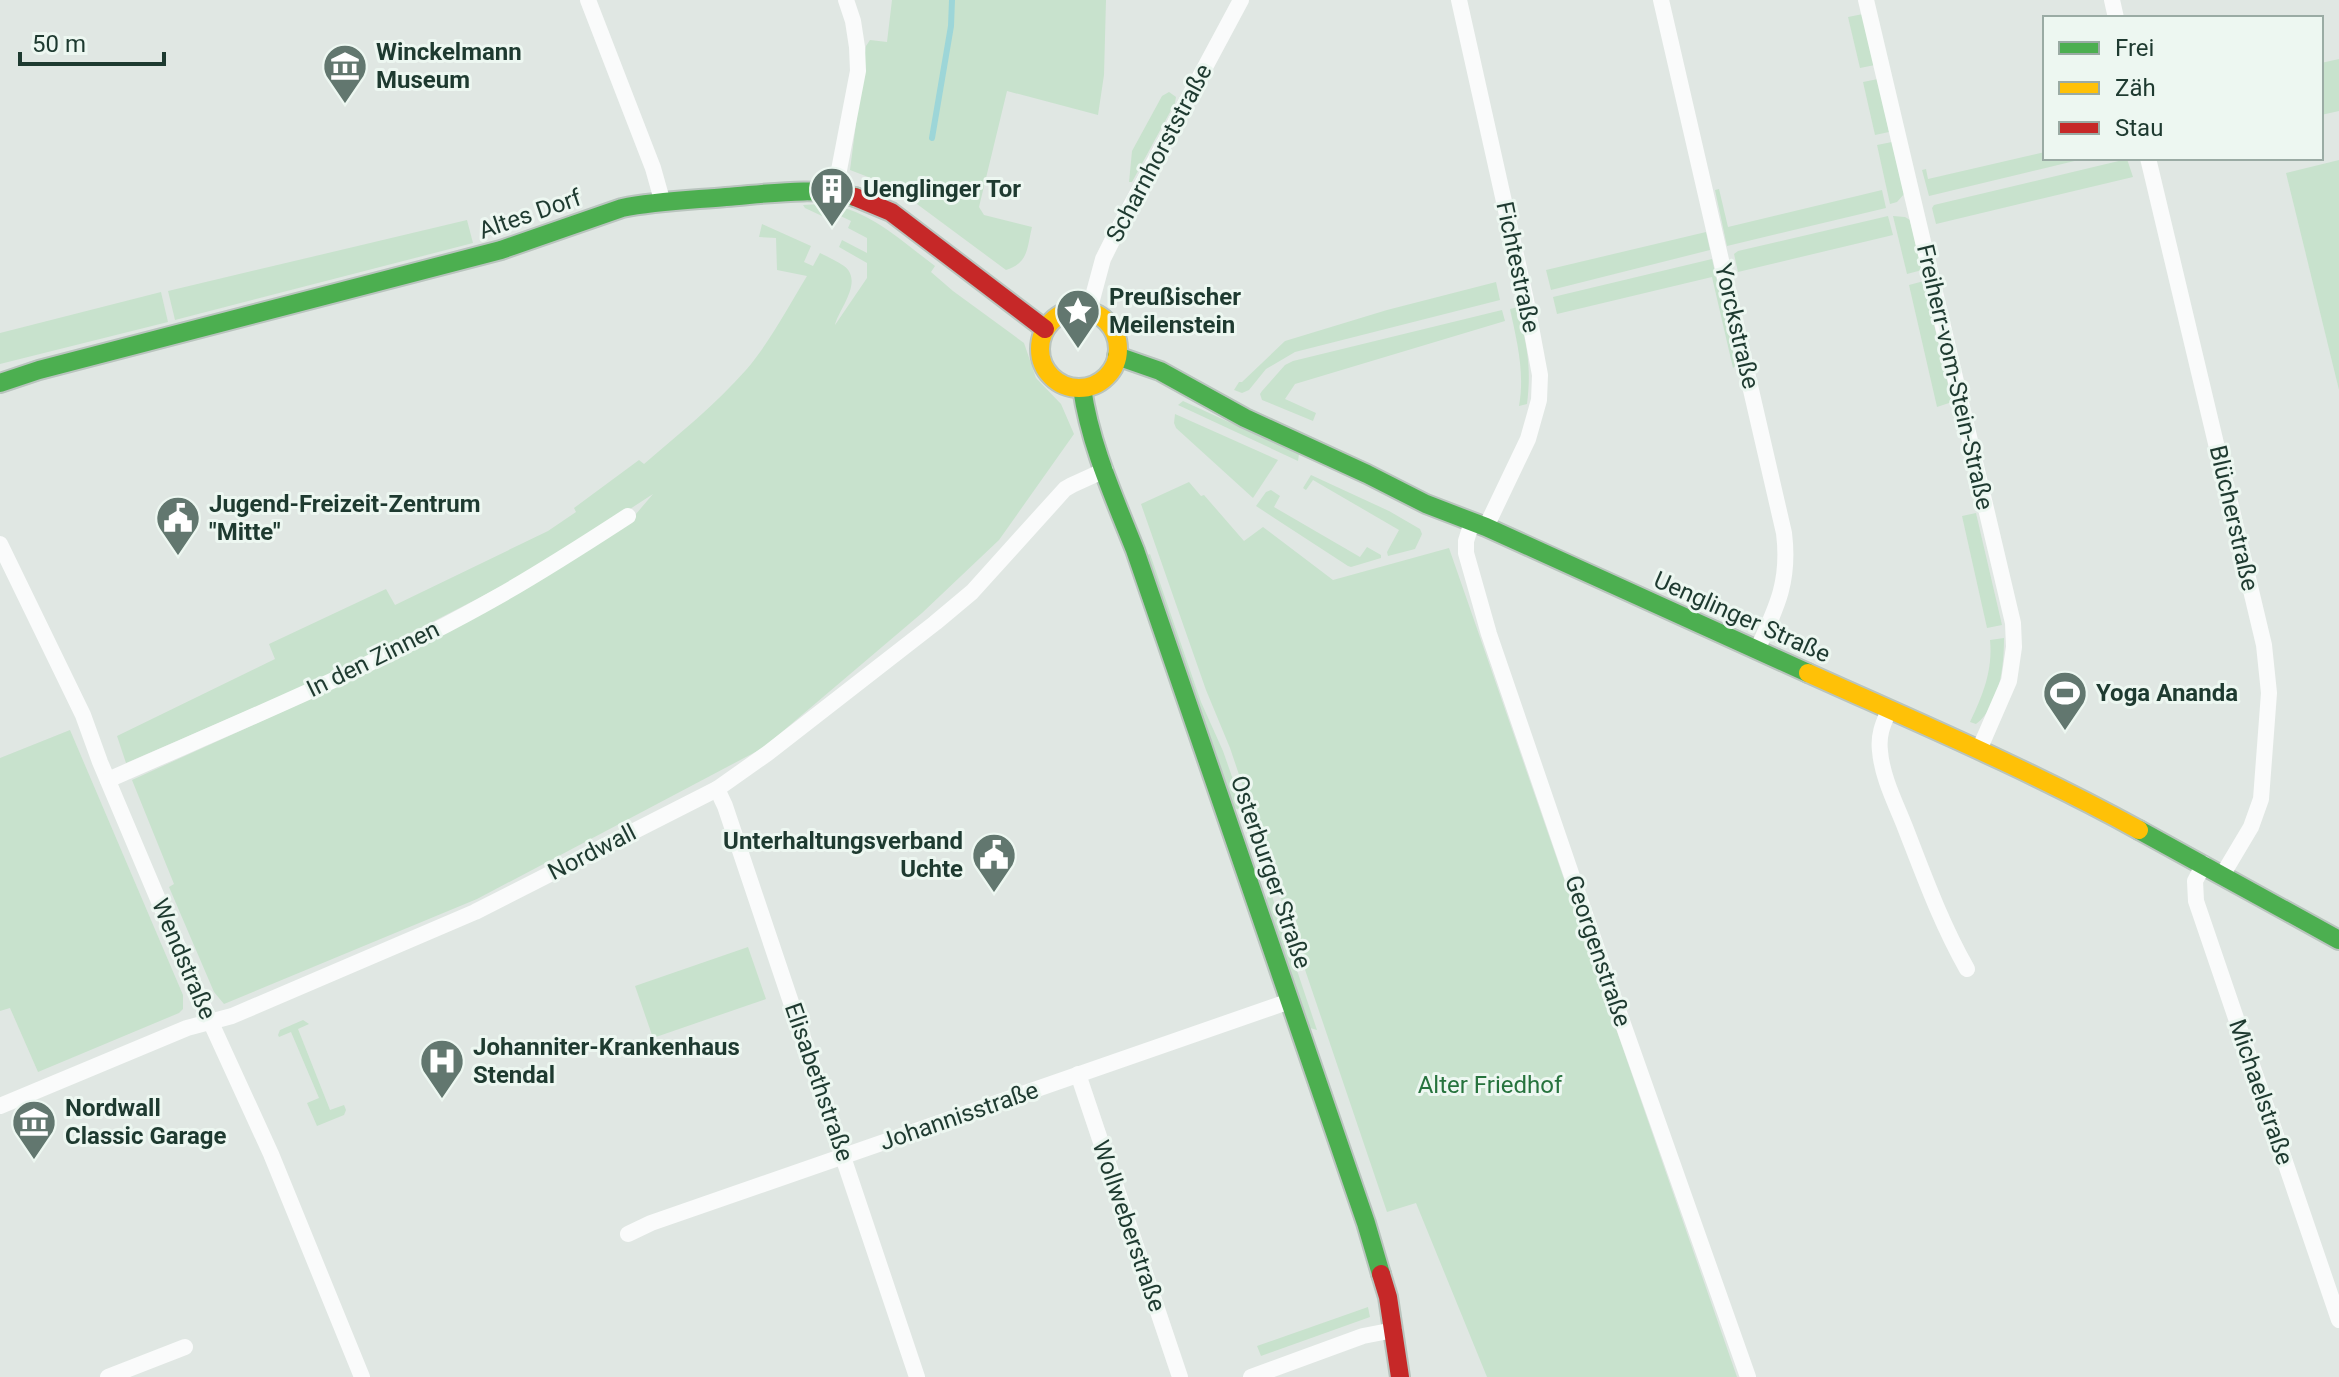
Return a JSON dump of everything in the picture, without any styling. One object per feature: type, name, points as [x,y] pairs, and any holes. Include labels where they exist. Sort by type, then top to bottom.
[{"type":"main road","name":"Altes Dorf","points":[[0,383],[39,370],[488,254],[622,208],[662,200],[835,191],[869,201],[891,212],[1045,329]]},
{"type":"main road","points":[[1089,311],[1108,324],[1114,334],[1117,356],[1105,378],[1082,388],[1069,387],[1058,382],[1042,364],[1041,340],[1045,329],[1060,315],[1089,311]]},
{"type":"main road","name":"Uenglinger Straße","points":[[1117,356],[1160,371],[1245,418],[1426,504],[1979,750],[2091,804],[2339,940]]},
{"type":"main road","name":"Osterburger Straße","points":[[1082,388],[1093,442],[1135,550],[1376,1255],[1394,1330],[1400,1377]]},
{"type":"street","points":[[588,0],[653,168],[662,200]]},
{"type":"street","points":[[835,191],[858,71],[853,21],[846,0]]},
{"type":"street","name":"Scharnhorststraße","points":[[1089,311],[1103,259],[1241,0]]},
{"type":"street","name":"Fichtestraße","points":[[1459,0],[1540,375],[1539,400],[1528,439],[1479,525]]},
{"type":"street","name":"Yorckstraße","points":[[1661,0],[1784,533],[1787,569],[1780,596],[1757,650]]},
{"type":"street","name":"Freiherr-vom-Stein-Straße","points":[[1866,0],[2013,623],[2014,647],[2009,681],[1979,750]]},
{"type":"street","name":"Blücherstraße","points":[[2148,160],[2269,672],[2261,799],[2251,827],[2223,874]]},
{"type":"street","name":"Nordwall","points":[[0,1106],[187,1028],[232,1016],[475,912],[717,789],[768,753],[972,592],[1065,489],[1105,470]]},
{"type":"street","name":"In den Zinnen","points":[[108,780],[363,666],[496,598],[628,516]]},
{"type":"street","name":"Georgenstraße","points":[[1479,525],[1466,541],[1466,553],[1489,634],[1605,975],[1748,1377]]},
{"type":"street","name":"Wendstraße","points":[[0,544],[83,715],[211,1022],[271,1154],[362,1377]]},
{"type":"street","points":[[1889,710],[1880,737],[1884,769],[1948,936],[1967,969]]},
{"type":"street","name":"Elisabethstraße","points":[[717,789],[917,1377]]},
{"type":"street","name":"Michaelstraße","points":[[2204,864],[2195,881],[2196,901],[2339,1320]]},
{"type":"street","name":"Johannisstraße","points":[[628,1234],[843,1155],[1290,1001]]},
{"type":"street","name":"Wollweberstraße","points":[[1078,1074],[1180,1377]]},
{"type":"street","points":[[1251,1377],[1363,1336],[1394,1330]]},
{"type":"street","points":[[108,1377],[185,1347]]},
{"type":"green space","points":[[892,0],[1106,0],[1104,75],[1098,115],[1007,91],[979,207],[984,215],[1032,227],[1026,253],[1014,267],[1006,270],[894,187],[850,170],[866,46],[870,40],[887,42]]},
{"type":"green space","points":[[1863,14],[1875,65],[1860,68],[1848,17]]},
{"type":"green space","points":[[2339,59],[2339,111],[2323,115],[2323,63]]},
{"type":"green space","points":[[1878,79],[1889,132],[1875,135],[1863,82]]},
{"type":"green space","points":[[1169,92],[1176,97],[1175,103],[1132,182],[1129,182],[1132,151],[1162,96]]},
{"type":"green space","points":[[1892,142],[1904,194],[1897,202],[1890,204],[1877,145]]},
{"type":"green space","points":[[2043,152],[2043,160],[2079,160],[1929,196],[1922,170],[1926,169],[1928,179]]},
{"type":"green space","points":[[2123,160],[2127,160],[2133,177],[1936,224],[1934,205]]},
{"type":"green space","points":[[2339,160],[2339,390],[2286,173]]},
{"type":"green space","points":[[1719,189],[1728,227],[1882,190],[1886,208],[1727,246],[1715,190]]},
{"type":"green space","points":[[803,205],[837,206],[868,218],[935,266],[931,272],[1024,343],[1036,378],[1061,404],[1074,434],[999,540],[922,613],[763,748],[477,899],[224,1004],[214,992],[169,887],[174,884],[132,780],[328,691],[630,521],[653,494],[547,563],[325,677],[126,763],[117,736],[275,659],[269,644],[386,589],[395,605],[548,531],[639,460],[644,464],[746,370],[771,336],[807,276],[777,270],[776,238],[759,237],[762,224],[811,246],[804,262],[813,266],[820,253],[850,272],[851,287],[835,325],[867,278],[867,263],[839,247],[842,240],[867,253],[867,238],[848,228],[851,221],[826,209],[822,216]]},
{"type":"green space","points":[[1888,216],[1893,235],[1738,272],[1734,254],[1738,251]]},
{"type":"green space","points":[[1893,216],[1910,220],[1922,270],[1907,274]]},
{"type":"green space","points":[[467,220],[473,243],[175,320],[168,291]]},
{"type":"green space","points":[[1706,232],[1710,250],[1551,290],[1546,270]]},
{"type":"green space","points":[[1712,259],[1736,365],[1733,368],[1712,277],[1557,314],[1553,297]]},
{"type":"green space","points":[[1924,281],[1952,402],[1937,407],[1909,285]]},
{"type":"green space","points":[[1496,282],[1500,300],[1295,352],[1266,369],[1249,390],[1242,393],[1234,390],[1285,341]]},
{"type":"green space","points":[[161,292],[168,322],[0,364],[0,333]]},
{"type":"green space","points":[[1518,307],[1529,377],[1527,404],[1519,406],[1521,369],[1510,309]]},
{"type":"green space","points":[[1502,310],[1505,321],[1295,384],[1285,399],[1316,413],[1313,421],[1262,400],[1262,391],[1285,365],[1293,361]]},
{"type":"green space","points":[[1183,401],[1299,454],[1298,461],[1178,405]]},
{"type":"green space","points":[[1175,414],[1278,460],[1253,498],[1176,428]]},
{"type":"green space","points":[[1311,475],[1420,529],[1422,534],[1415,549],[1388,556],[1387,552],[1399,530],[1313,480],[1306,490],[1303,488]]},
{"type":"green space","name":"Alter Friedhof","points":[[1189,482],[1244,541],[1263,527],[1333,580],[1449,548],[1737,1377],[1487,1377],[1416,1203],[1387,1212],[1230,748],[1206,690],[1141,504]]},
{"type":"green space","points":[[1271,490],[1280,496],[1274,507],[1360,557],[1367,547],[1381,558],[1348,566],[1256,506]]},
{"type":"green space","points":[[1976,513],[2002,625],[1987,628],[1962,516]]},
{"type":"green space","points":[[1150,554],[1201,702],[1223,751],[1244,811],[1234,808],[1147,555]]},
{"type":"green space","points":[[2004,638],[2003,661],[1995,696],[1984,716],[1976,724],[1970,722],[1986,682],[1990,640]]},
{"type":"green space","points":[[70,730],[183,995],[183,1009],[38,1072],[10,1008],[0,1011],[0,758]]},
{"type":"green space","points":[[1270,890],[1317,1030],[1310,1028],[1266,901]]},
{"type":"green space","points":[[748,947],[766,999],[653,1038],[635,986]]},
{"type":"green space","points":[[303,1020],[309,1024],[298,1029],[330,1110],[344,1105],[346,1110],[344,1115],[317,1126],[307,1103],[319,1098],[291,1032],[278,1035],[280,1030]]},
{"type":"green space","points":[[1368,1307],[1370,1317],[1261,1356],[1257,1346]]},
{"type":"waterway","points":[[932,138],[951,26],[952,0]]},
{"type":"traffic: fast","points":[[0,383],[39,370],[501,250],[622,208],[791,192],[824,192],[855,197]]},
{"type":"traffic: fast","points":[[1117,356],[1160,371],[1245,418],[1426,504],[1486,527],[1808,673]]},
{"type":"traffic: fast","points":[[1082,388],[1097,450],[1135,550],[1381,1274]]},
{"type":"traffic: fast","points":[[2139,830],[2339,940]]},
{"type":"traffic: slow","points":[[1079,310],[1094,313],[1111,327],[1118,349],[1115,364],[1101,381],[1079,388],[1064,385],[1047,371],[1040,349],[1043,334],[1057,317],[1079,310]]},
{"type":"traffic: slow","points":[[1808,673],[2017,768],[2139,830]]},
{"type":"traffic: jam","points":[[855,197],[891,212],[1045,329]]},
{"type":"traffic: jam","points":[[1381,1274],[1388,1297],[1400,1377]]},
{"type":"place","name":"Winckelmann Museum","points":[[345,105]]},
{"type":"place","name":"Uenglinger Tor","points":[[832,228]]},
{"type":"place","name":"Preußischer Meilenstein","points":[[1078,350]]},
{"type":"place","name":"Jugend-Freizeit-Zentrum \"Mitte\"","points":[[178,557]]},
{"type":"place","name":"Yoga Ananda","points":[[2065,732]]},
{"type":"place","name":"Unterhaltungsverband Uchte","points":[[994,894]]},
{"type":"place","name":"Johanniter-Krankenhaus Stendal","points":[[442,1100]]},
{"type":"place","name":"Nordwall Classic Garage","points":[[34,1161]]}]
